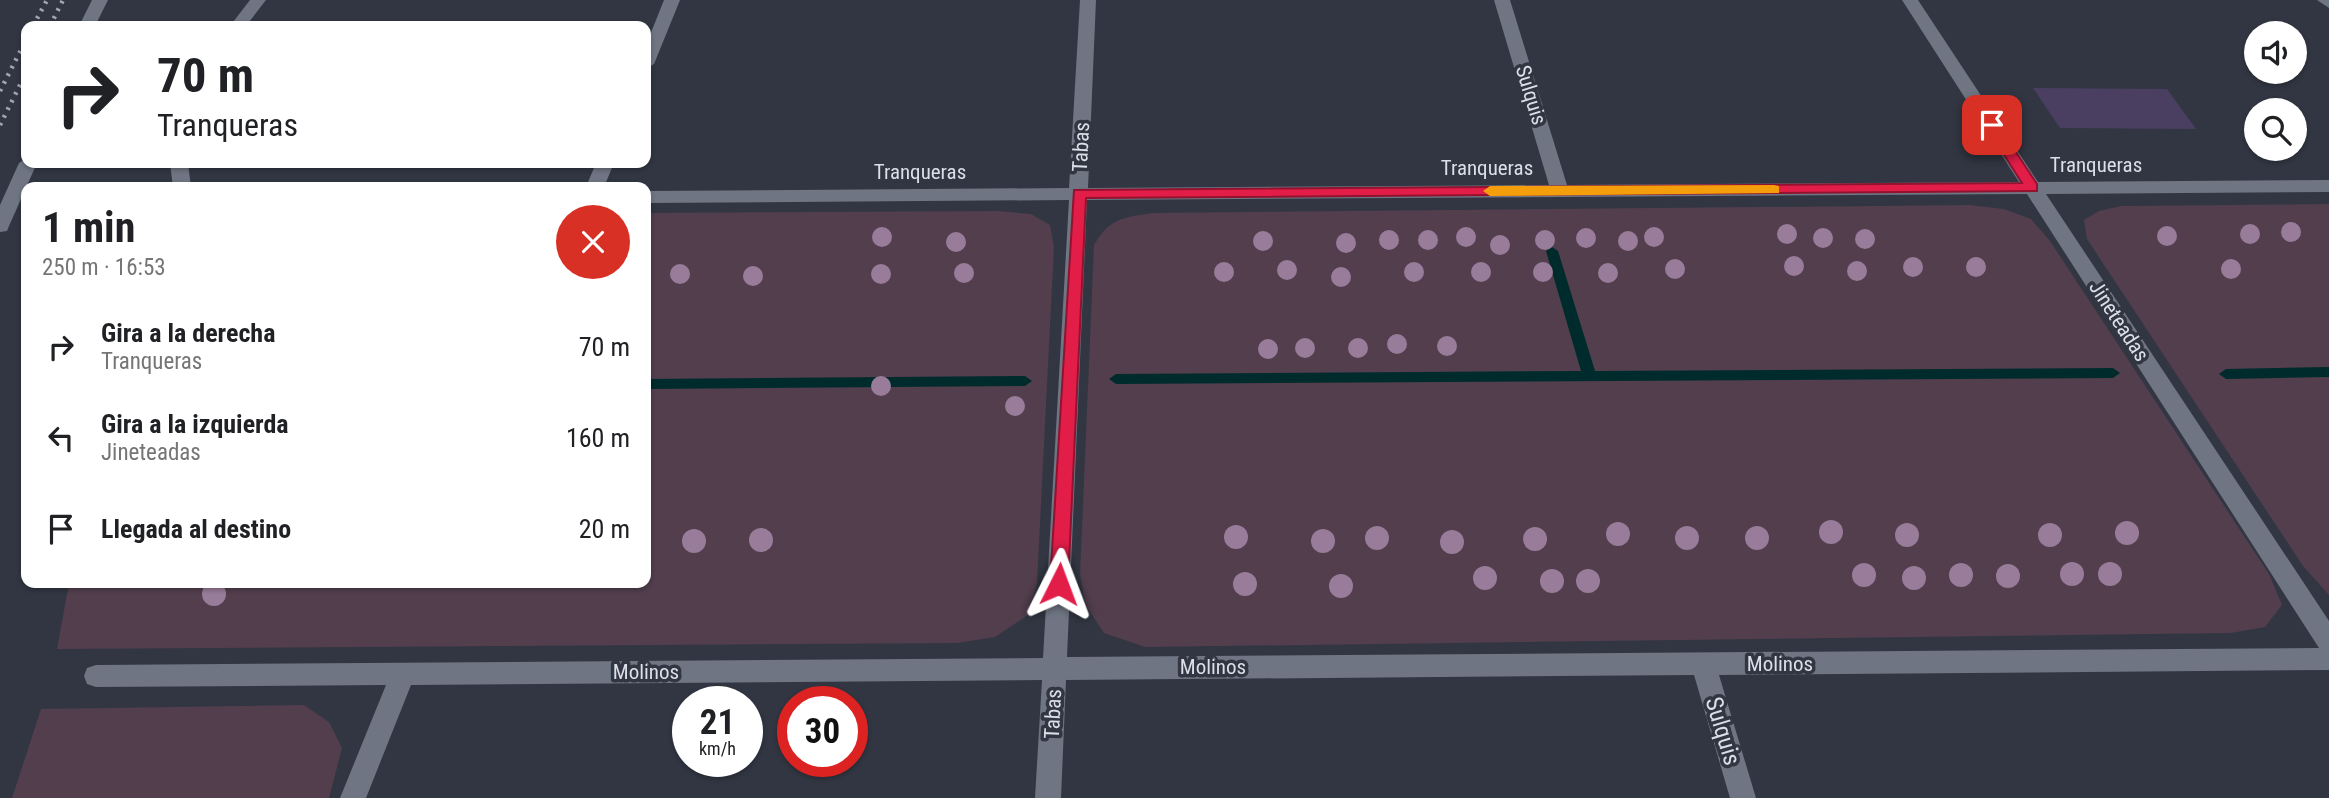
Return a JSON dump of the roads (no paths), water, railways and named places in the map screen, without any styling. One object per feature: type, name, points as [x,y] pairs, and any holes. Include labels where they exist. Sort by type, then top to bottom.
[{"type":"street","points":[[90,21],[100,0]]},
{"type":"street","points":[[242,21],[258,0]]},
{"type":"street","points":[[651,52],[672,0]]},
{"type":"street","name":"Tabas","points":[[1048,798],[1088,0]]},
{"type":"street","name":"Sulquis","points":[[1502,0],[1560,191]]},
{"type":"street","name":"Jineteadas","points":[[1910,0],[2329,642]]},
{"type":"street","points":[[0,226],[26,168]]},
{"type":"street","name":"Tranqueras","points":[[651,197],[2329,186]]},
{"type":"street","name":"Molinos","points":[[96,676],[2329,659]]},
{"type":"street","name":"Sulquis","points":[[1703,664],[1743,798]]},
{"type":"street","points":[[353,798],[403,674]]},
{"type":"waterway","points":[[1552,251],[1589,375]]},
{"type":"waterway","points":[[2226,374],[2329,372]]},
{"type":"waterway","points":[[1116,379],[2113,373]]},
{"type":"waterway","points":[[651,384],[1025,381]]},
{"type":"railway","points":[[36,21],[47,0]]},
{"type":"railway","points":[[52,21],[63,0]]},
{"type":"railway","points":[[0,91],[21,50]]},
{"type":"railway","points":[[0,125],[21,83]]}]
